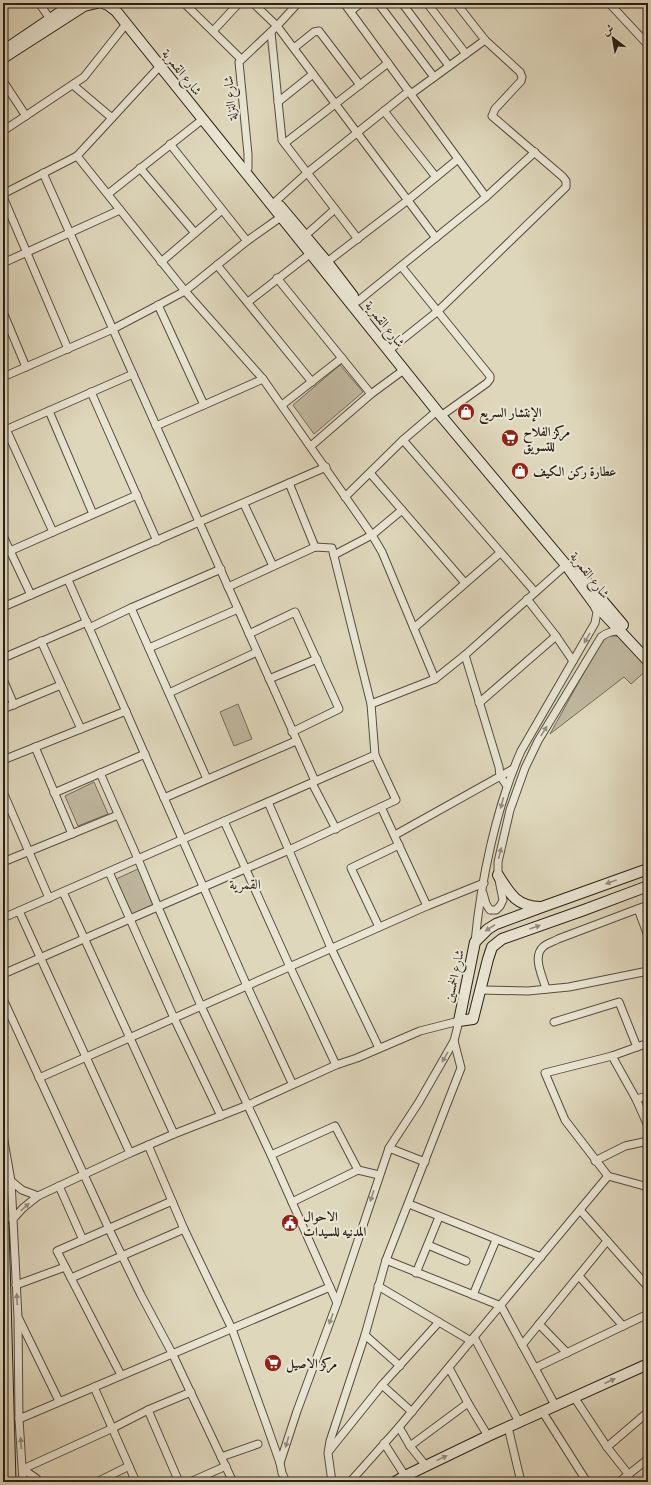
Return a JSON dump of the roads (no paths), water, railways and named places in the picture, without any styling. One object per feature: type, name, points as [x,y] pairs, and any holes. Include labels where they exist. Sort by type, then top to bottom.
[{"type":"main road","points":[[3,1225],[10,1482]]},
{"type":"main road","points":[[3,1322],[6,1338]]},
{"type":"street","points":[[39,3],[50,19]]},
{"type":"street","points":[[3,51],[50,19],[77,3]]},
{"type":"street","points":[[3,58],[84,6],[106,3],[166,63],[206,117],[306,235],[358,301],[441,412],[594,591],[648,651]]},
{"type":"street","name":"شارع القمرية","points":[[106,3],[116,11],[404,369],[566,565],[592,602],[648,660]]},
{"type":"street","points":[[184,3],[241,59]]},
{"type":"street","points":[[213,31],[239,3]]},
{"type":"street","points":[[253,3],[277,26],[436,238]]},
{"type":"street","name":"شارع النزلة","points":[[248,168],[239,62],[277,26],[298,3]]},
{"type":"street","points":[[344,3],[486,197]]},
{"type":"street","points":[[351,12],[361,3]]},
{"type":"street","points":[[378,3],[434,77]]},
{"type":"street","points":[[402,3],[450,66]]},
{"type":"street","points":[[427,3],[466,54]]},
{"type":"street","points":[[393,347],[438,310],[566,187],[564,177],[492,116],[495,109],[521,81],[522,77],[520,72],[485,40],[456,3]]},
{"type":"street","points":[[609,3],[648,46]]},
{"type":"street","points":[[3,131],[84,77],[126,24]]},
{"type":"street","points":[[294,48],[314,32],[319,31],[360,85]]},
{"type":"street","points":[[271,32],[282,140],[358,239]]},
{"type":"street","points":[[276,201],[307,173],[384,111],[485,40]]},
{"type":"street","points":[[285,143],[388,63]]},
{"type":"street","points":[[3,194],[77,156],[160,66]]},
{"type":"street","points":[[278,102],[314,74]]},
{"type":"street","points":[[3,81],[26,116]]},
{"type":"street","points":[[73,85],[112,118]]},
{"type":"street","points":[[384,111],[436,177]]},
{"type":"street","points":[[108,194],[203,119]]},
{"type":"street","points":[[170,144],[247,241]]},
{"type":"street","points":[[358,301],[486,197],[535,152]]},
{"type":"street","points":[[77,156],[185,291],[263,379],[326,467],[382,552],[435,679]]},
{"type":"street","points":[[327,262],[408,200],[458,159]]},
{"type":"street","points":[[140,168],[195,233]]},
{"type":"street","points":[[44,173],[336,829]]},
{"type":"street","points":[[3,197],[68,349]]},
{"type":"street","points":[[306,235],[335,209]]},
{"type":"street","points":[[3,262],[120,210]]},
{"type":"street","points":[[161,262],[222,210]]},
{"type":"street","points":[[3,377],[113,329],[185,291],[247,241],[281,217]]},
{"type":"street","points":[[248,302],[310,253]]},
{"type":"street","points":[[217,265],[312,382]]},
{"type":"street","points":[[345,497],[403,440],[441,412],[487,383],[490,379],[490,376],[401,266]]},
{"type":"street","points":[[277,278],[372,394]]},
{"type":"street","points":[[158,305],[204,405]]},
{"type":"street","points":[[3,312],[26,367]]},
{"type":"street","points":[[282,405],[342,358]]},
{"type":"street","points":[[310,446],[404,369]]},
{"type":"street","points":[[53,532],[5,430],[133,374]]},
{"type":"street","points":[[156,426],[263,379]]},
{"type":"street","points":[[91,392],[157,541]]},
{"type":"street","points":[[49,411],[93,514]]},
{"type":"street","points":[[403,440],[535,592]]},
{"type":"street","points":[[3,607],[244,504],[326,467]]},
{"type":"street","points":[[370,473],[465,583]]},
{"type":"street","points":[[289,483],[315,547]]},
{"type":"street","points":[[10,551],[137,495]]},
{"type":"street","points":[[244,504],[273,566]]},
{"type":"street","points":[[334,555],[372,535],[402,510]]},
{"type":"street","points":[[3,536],[31,595]]},
{"type":"street","points":[[3,974],[204,888],[336,829],[396,800],[375,755],[371,704],[332,548],[315,547],[228,587]]},
{"type":"street","points":[[414,628],[500,552]]},
{"type":"street","points":[[371,704],[435,679],[566,565]]},
{"type":"street","points":[[3,658],[41,641],[131,608],[220,569]]},
{"type":"street","points":[[68,580],[182,840],[292,1084]]},
{"type":"street","points":[[527,599],[556,636],[573,661]]},
{"type":"street","points":[[475,942],[478,911],[494,833],[507,786],[521,751],[595,623],[597,612],[592,602]]},
{"type":"street","points":[[131,608],[207,779]]},
{"type":"street","points":[[149,648],[238,609]]},
{"type":"street","points":[[249,634],[295,612],[339,709],[292,732]]},
{"type":"street","points":[[484,883],[483,895],[486,904],[490,910],[496,910],[503,900],[498,875],[498,862],[510,810],[525,768],[538,741],[601,638],[611,632],[619,632],[624,635]]},
{"type":"street","points":[[479,703],[556,636]]},
{"type":"street","points":[[41,641],[81,729]]},
{"type":"street","points":[[169,693],[257,652]]},
{"type":"street","points":[[465,654],[500,776],[507,786]]},
{"type":"street","points":[[269,679],[316,659]]},
{"type":"street","points":[[3,679],[14,705]]},
{"type":"street","points":[[3,709],[61,685]]},
{"type":"street","points":[[3,760],[126,711]]},
{"type":"street","points":[[164,798],[296,741]]},
{"type":"street","points":[[35,747],[72,834]]},
{"type":"street","points":[[54,793],[145,754]]},
{"type":"street","points":[[3,918],[375,755]]},
{"type":"street","points":[[395,835],[513,769]]},
{"type":"street","points":[[100,773],[201,1006],[271,1155],[337,1303]]},
{"type":"street","points":[[3,792],[49,898]]},
{"type":"street","points":[[268,802],[331,948],[379,1048]]},
{"type":"street","points":[[381,807],[428,906]]},
{"type":"street","points":[[3,862],[118,815]]},
{"type":"street","points":[[224,821],[336,1064]]},
{"type":"street","points":[[379,927],[351,868],[399,845]]},
{"type":"street","name":"شارع الخمسين","points":[[648,869],[496,924],[482,934],[475,942],[459,1020],[473,1019],[492,947],[502,939],[648,886]]},
{"type":"street","points":[[109,872],[174,1018],[221,1116]]},
{"type":"street","points":[[498,875],[512,895],[519,902],[528,906],[542,907]]},
{"type":"street","points":[[39,1078],[331,948],[484,883]]},
{"type":"street","points":[[63,892],[174,1134]]},
{"type":"street","points":[[546,989],[538,959],[544,946],[648,905]]},
{"type":"street","points":[[638,909],[648,936]]},
{"type":"street","points":[[19,911],[130,1153]]},
{"type":"street","points":[[480,990],[528,991],[569,987],[648,971]]},
{"type":"street","points":[[3,999],[109,1229],[172,1353],[233,1482]]},
{"type":"street","points":[[554,1022],[619,1002],[638,1047]]},
{"type":"street","points":[[13,1219],[23,1208],[38,1196],[130,1153],[248,1105],[336,1064],[358,1058],[420,1031],[459,1020],[454,1040],[419,1102],[389,1148],[337,1303],[297,1411],[280,1463]]},
{"type":"street","points":[[332,1482],[328,1453],[330,1441],[365,1335],[386,1260],[461,1068],[454,1040]]},
{"type":"street","points":[[648,1043],[612,1056],[545,1073],[565,1120],[608,1176],[648,1187]]},
{"type":"street","points":[[612,1056],[636,1099],[648,1126]]},
{"type":"street","points":[[636,1099],[648,1096]]},
{"type":"street","points":[[271,1155],[335,1126],[358,1170]]},
{"type":"street","points":[[3,1134],[11,1182],[18,1317],[19,1418],[23,1482]]},
{"type":"street","points":[[595,1160],[625,1146],[648,1141]]},
{"type":"street","points":[[148,1145],[184,1229],[232,1329],[280,1463],[282,1473],[287,1482]]},
{"type":"street","points":[[389,1148],[425,1162]]},
{"type":"street","points":[[292,1202],[358,1170],[379,1175]]},
{"type":"street","points":[[350,1482],[412,1412],[608,1176]]},
{"type":"street","points":[[11,1182],[22,1190],[38,1196]]},
{"type":"street","points":[[59,1186],[83,1240]]},
{"type":"street","points":[[121,1375],[57,1251],[172,1201]]},
{"type":"street","points":[[409,1204],[541,1257]]},
{"type":"street","points":[[580,1210],[648,1287]]},
{"type":"street","points":[[416,1273],[439,1217]]},
{"type":"street","points":[[71,1278],[184,1229]]},
{"type":"street","points":[[473,1295],[496,1240]]},
{"type":"street","points":[[522,1345],[607,1241]]},
{"type":"street","points":[[428,1245],[466,1261]]},
{"type":"street","points":[[386,1260],[500,1306],[555,1405]]},
{"type":"street","points":[[16,1285],[65,1267]]},
{"type":"street","points":[[579,1276],[623,1326]]},
{"type":"street","points":[[378,1286],[439,1322],[473,1339],[519,1422]]},
{"type":"street","points":[[19,1418],[330,1287]]},
{"type":"street","points":[[535,1368],[648,1314]]},
{"type":"street","points":[[18,1317],[59,1401]]},
{"type":"street","points":[[328,1453],[382,1385],[439,1322]]},
{"type":"street","points":[[539,1324],[567,1353]]},
{"type":"street","points":[[365,1335],[400,1366]]},
{"type":"street","points":[[384,1443],[398,1480],[508,1426],[647,1366]]},
{"type":"street","points":[[449,1368],[488,1436]]},
{"type":"street","points":[[382,1385],[412,1412]]},
{"type":"street","points":[[94,1386],[136,1482]]},
{"type":"street","points":[[23,1469],[113,1428],[148,1410],[190,1392]]},
{"type":"street","points":[[574,1397],[607,1447],[629,1475]]},
{"type":"street","points":[[410,1446],[468,1403]]},
{"type":"street","points":[[148,1410],[180,1482]]},
{"type":"street","points":[[542,1411],[587,1482]]},
{"type":"street","points":[[607,1447],[648,1412]]},
{"type":"street","points":[[508,1426],[521,1482]]},
{"type":"street","points":[[399,1427],[410,1446],[426,1466]]},
{"type":"street","points":[[221,1457],[258,1444]]},
{"type":"street","points":[[620,1482],[648,1459]]},
{"type":"street","points":[[97,1482],[129,1466]]},
{"type":"street","points":[[190,1482],[226,1466]]},
{"type":"street","points":[[23,1469],[37,1479],[38,1482]]},
{"type":"place","name":"الإنتشار السريع","points":[[466,412]]},
{"type":"place","name":"مركز الفلاح للتسويق","points":[[510,438]]},
{"type":"place","name":"عطارة ركن الكيف","points":[[520,471]]},
{"type":"place","name":"الاحوال المدنيه للسيدات","points":[[290,1223]]},
{"type":"place","name":"مركز الاصيل","points":[[273,1363]]},
{"type":"district","name":"القمرية","points":[[245,884]]}]
